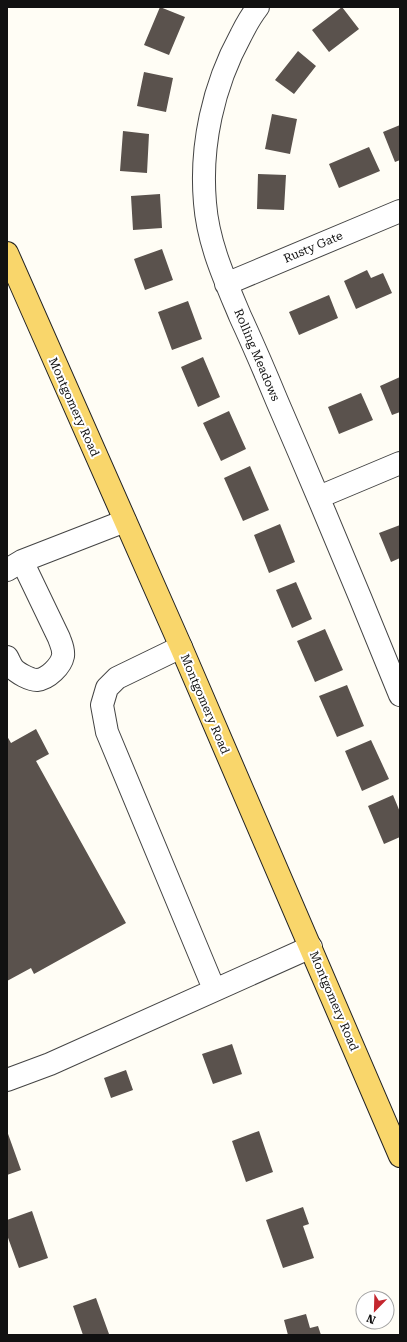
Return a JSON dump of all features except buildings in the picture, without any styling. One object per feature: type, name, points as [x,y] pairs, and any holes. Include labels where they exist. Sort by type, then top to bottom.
[{"type":"main road","name":"Montgomery Road","points":[[7,253],[181,647],[400,1156]]},
{"type":"street","name":"Rolling Meadows","points":[[258,7],[252,15],[231,54],[216,92],[208,133],[204,172],[205,204],[210,238],[226,284],[319,497],[400,695]]},
{"type":"street","name":"Rusty Gate","points":[[226,284],[400,211]]},
{"type":"street","points":[[319,497],[400,463]]},
{"type":"street","points":[[7,656],[13,669],[24,676],[37,680],[49,675],[58,667],[63,649],[59,638],[14,566],[125,521]]},
{"type":"street","points":[[181,647],[117,678],[107,688],[102,705],[107,732],[214,989]]},
{"type":"street","points":[[7,1080],[50,1064],[214,989],[311,947]]}]
